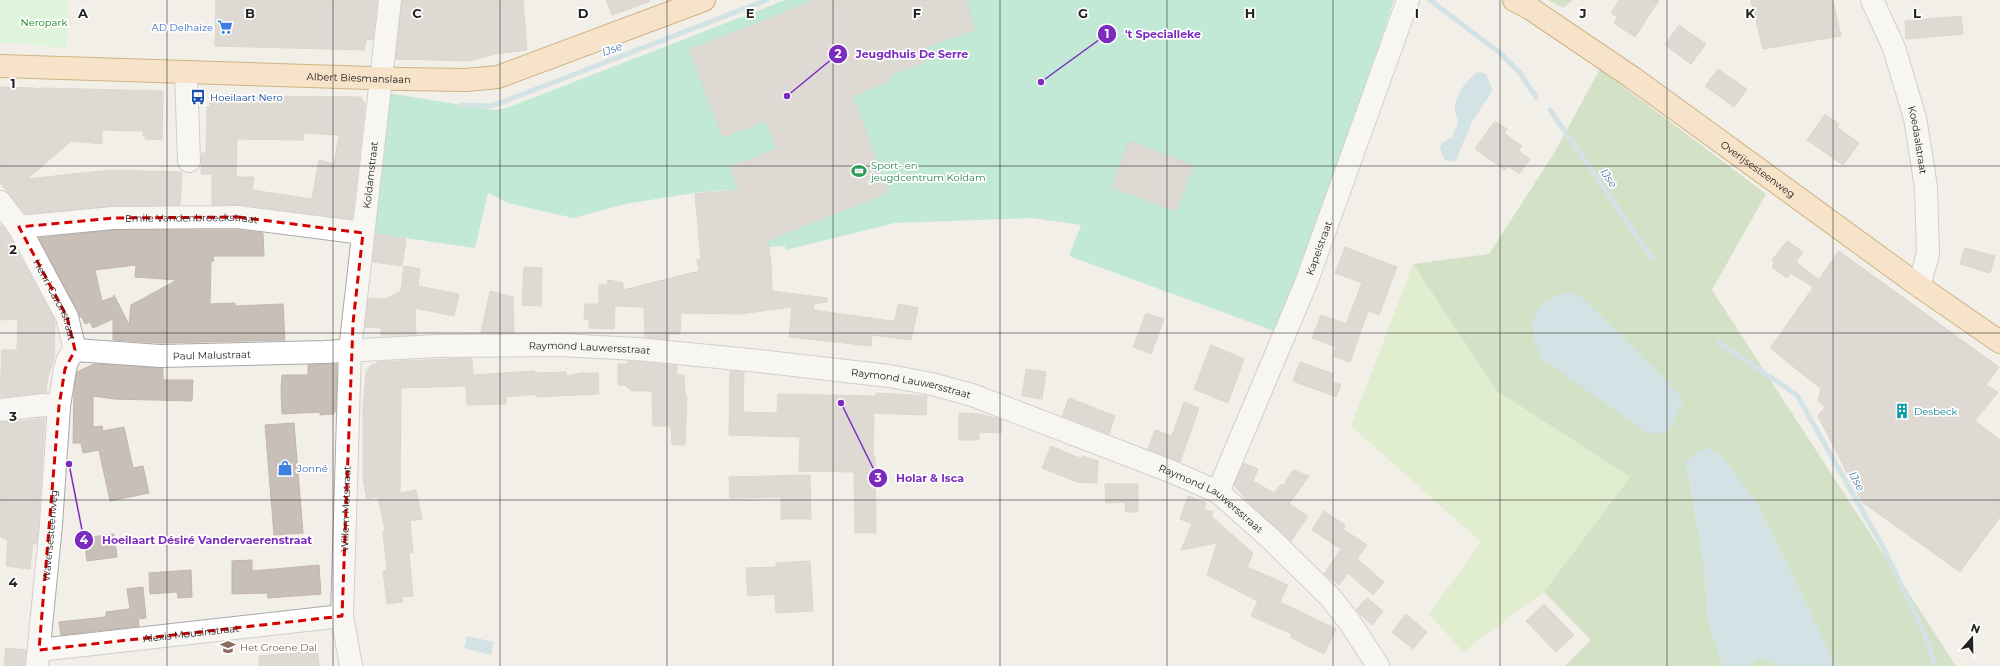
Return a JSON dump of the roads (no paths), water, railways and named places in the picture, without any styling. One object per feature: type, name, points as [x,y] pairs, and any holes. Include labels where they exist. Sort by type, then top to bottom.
[{"type":"main road","name":"Albert Biesmanslaan","points":[[0,66],[186,73],[466,80],[498,77],[704,0]]},
{"type":"main road","name":"Overijsesteenweg","points":[[1514,0],[1531,9],[1633,78],[1919,286],[2000,342]]},
{"type":"street","name":"Koldamstraat","points":[[350,350],[390,0]]},
{"type":"street","name":"Kapelstraat","points":[[1218,492],[1306,283],[1408,0]]},
{"type":"street","name":"Koedaalstraat","points":[[1872,0],[1894,48],[1916,126],[1926,187],[1928,254],[1919,286]]},
{"type":"street","points":[[186,73],[189,162]]},
{"type":"street","name":"Emile Vandenbroeckstraat","points":[[7,215],[113,218],[238,217],[363,234]]},
{"type":"street","name":"Henri Caronstraat","points":[[7,215],[67,317],[75,350],[68,359],[65,369],[59,406]]},
{"type":"street","name":"Raymond Lauwersstraat","points":[[350,350],[446,346],[561,345],[637,349],[889,376],[972,395],[1170,471],[1218,492],[1271,539],[1331,598],[1351,624],[1378,666]]},
{"type":"street","name":"Paul Malustraat","points":[[75,350],[160,356],[350,350]]},
{"type":"street","name":"Willem Matstraat","points":[[350,350],[342,616],[351,666]]},
{"type":"street","points":[[0,410],[59,406]]},
{"type":"street","name":"Waversesteenweg","points":[[38,658],[51,525],[59,406]]},
{"type":"street","name":"Alexis Mousinstraat","points":[[38,658],[342,616]]},
{"type":"water","points":[[1477,72],[1485,73],[1493,90],[1472,122],[1455,162],[1445,160],[1440,149],[1442,143],[1452,137],[1458,124],[1455,109],[1457,98],[1466,83]]},
{"type":"water","points":[[1570,293],[1583,298],[1661,375],[1678,394],[1683,403],[1669,430],[1660,434],[1646,432],[1542,359],[1535,343],[1532,322],[1539,307],[1557,295]]},
{"type":"water","points":[[1709,448],[1722,456],[1758,505],[1836,666],[1780,666],[1760,657],[1748,666],[1723,666],[1708,621],[1704,565],[1686,462],[1696,452]]},
{"type":"water","points":[[467,636],[494,642],[491,655],[464,648]]},
{"type":"waterway","name":"IJse","points":[[462,105],[492,106],[767,0]]},
{"type":"waterway","name":"IJse","points":[[1430,0],[1500,53],[1520,73],[1536,97]]},
{"type":"waterway","name":"IJse","points":[[1550,110],[1652,258]]},
{"type":"waterway","name":"IJse","points":[[1718,342],[1797,395],[1884,549],[1928,642],[1935,666]]},
{"type":"place","name":"AD Delhaize","points":[[225,27]]},
{"type":"place","name":"'t Specialleke","points":[[1041,82]]},
{"type":"place","name":"Jeugdhuis De Serre","points":[[787,96]]},
{"type":"place","name":"Hoeilaart Nero","points":[[198,97]]},
{"type":"place","name":"Sport- en jeugdcentrum Koldam","points":[[859,171]]},
{"type":"place","name":"Holar & Isca","points":[[841,403]]},
{"type":"place","name":"Desbeck","points":[[1902,411]]},
{"type":"place","name":"Hoeilaart Désiré Vandervaerenstraat","points":[[69,464]]},
{"type":"place","name":"Jonné","points":[[285,468]]},
{"type":"place","name":"Het Groene Dal","points":[[228,647]]},
{"type":"park label","name":"Neropark","points":[[44,22]]}]
